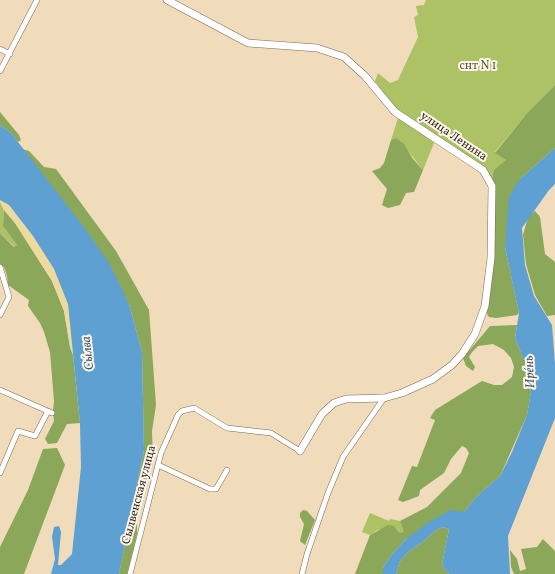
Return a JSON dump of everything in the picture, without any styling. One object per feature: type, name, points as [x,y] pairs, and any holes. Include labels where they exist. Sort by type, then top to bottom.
[{"type":"street","points":[[0,71],[37,0]]},
{"type":"street","name":"улица Ленина","points":[[167,0],[248,43],[317,48],[344,57],[365,76],[394,112],[483,170],[492,186],[491,258],[485,306],[478,327],[462,354],[445,370],[419,386],[384,398],[346,399],[334,403],[322,414],[300,451]]},
{"type":"street","points":[[0,49],[10,54]]},
{"type":"street","points":[[0,315],[9,297],[1,268]]},
{"type":"street","points":[[0,390],[50,412],[35,436],[18,431],[0,473]]},
{"type":"street","points":[[302,574],[307,554],[328,493],[343,457],[384,398]]},
{"type":"street","name":"Сылвенская улица","points":[[130,574],[163,446],[178,415],[185,409],[197,409],[227,428],[271,433],[300,451]]},
{"type":"street","points":[[158,465],[210,489],[216,489],[227,470]]},
{"type":"green space","name":"снт N 1","points":[[426,0],[555,0],[555,85],[528,112],[495,152],[506,160],[493,182],[485,169],[477,162],[404,115],[393,105],[375,81],[378,73],[390,83],[398,80],[418,37],[414,17],[418,15],[416,6],[424,5]]},
{"type":"green space","points":[[555,85],[555,148],[520,179],[505,247],[519,313],[517,315],[496,318],[489,317],[486,312],[490,294],[494,253],[493,175],[494,170],[506,160],[495,153],[528,112]]},
{"type":"green space","points":[[0,112],[19,135],[21,140],[18,142],[11,133],[0,125]]},
{"type":"green space","points":[[398,118],[418,130],[434,143],[423,170],[396,138],[391,140]]},
{"type":"green space","points":[[396,138],[404,144],[413,159],[423,170],[414,192],[406,193],[400,205],[388,208],[382,205],[387,189],[372,171],[380,168],[384,163],[391,140]]},
{"type":"green space","points":[[22,149],[29,151],[44,167],[56,169],[116,251],[149,310],[156,405],[152,431],[153,463],[137,511],[137,534],[127,574],[119,574],[144,450],[142,352],[129,304]]},
{"type":"green space","points":[[0,202],[4,210],[3,226],[17,245],[15,247],[0,233]]},
{"type":"green space","points":[[4,210],[15,223],[52,281],[64,311],[70,347],[73,355],[80,423],[67,424],[57,443],[48,444],[45,439],[54,421],[54,401],[50,352],[44,332],[40,323],[28,306],[29,300],[8,285],[4,267],[0,264],[0,233],[14,247],[17,245],[3,226]]},
{"type":"green space","points":[[535,211],[540,217],[545,254],[555,262],[555,315],[547,316],[535,295],[526,264],[523,235],[528,217]]},
{"type":"green space","points":[[517,325],[515,338],[527,368],[531,392],[527,415],[500,476],[478,495],[464,512],[406,539],[392,554],[383,568],[383,574],[355,574],[370,535],[388,525],[394,526],[399,533],[404,532],[400,521],[427,507],[461,473],[469,453],[466,448],[462,446],[451,459],[444,473],[420,490],[419,496],[403,502],[398,500],[412,466],[417,467],[435,420],[430,418],[435,410],[482,381],[494,385],[502,385],[512,377],[514,367],[511,358],[504,350],[493,344],[478,346],[472,352],[469,357],[475,367],[473,371],[466,366],[463,358],[490,326]]},
{"type":"green space","points":[[57,448],[65,465],[24,574],[0,574],[0,547],[28,490],[43,449]]},
{"type":"green space","points":[[303,510],[307,511],[315,520],[305,545],[300,541],[304,524],[300,517],[300,513]]},
{"type":"green space","points":[[370,513],[389,521],[390,519],[400,521],[405,532],[399,534],[394,526],[377,530],[370,535],[362,532]]},
{"type":"green space","points":[[443,527],[449,529],[442,565],[449,574],[396,574],[400,561],[408,552],[424,541],[436,530]]},
{"type":"green space","points":[[543,539],[555,551],[555,574],[514,574],[511,567],[510,550],[517,559],[520,571],[526,569],[521,549],[537,547]]},
{"type":"sand","points":[[0,200],[9,205],[33,235],[54,269],[68,304],[73,355],[70,347],[64,311],[52,281],[15,223],[4,210]]},
{"type":"water","name":"Сы́лва","points":[[0,125],[11,133],[83,226],[109,263],[129,304],[142,352],[144,450],[119,574],[51,574],[55,559],[52,537],[54,527],[59,526],[61,532],[58,565],[61,565],[72,554],[81,467],[80,423],[68,304],[54,269],[33,236],[9,205],[0,200]]},
{"type":"water","name":"Ире́нь","points":[[555,148],[555,184],[549,190],[522,228],[525,265],[534,296],[552,325],[555,364],[555,418],[508,536],[510,574],[449,574],[442,565],[449,529],[443,527],[436,530],[424,541],[408,552],[400,561],[396,574],[383,574],[383,568],[392,554],[406,539],[429,522],[451,510],[464,512],[478,495],[500,476],[512,452],[527,415],[531,392],[527,368],[515,338],[519,313],[505,247],[509,197],[520,179]]}]
